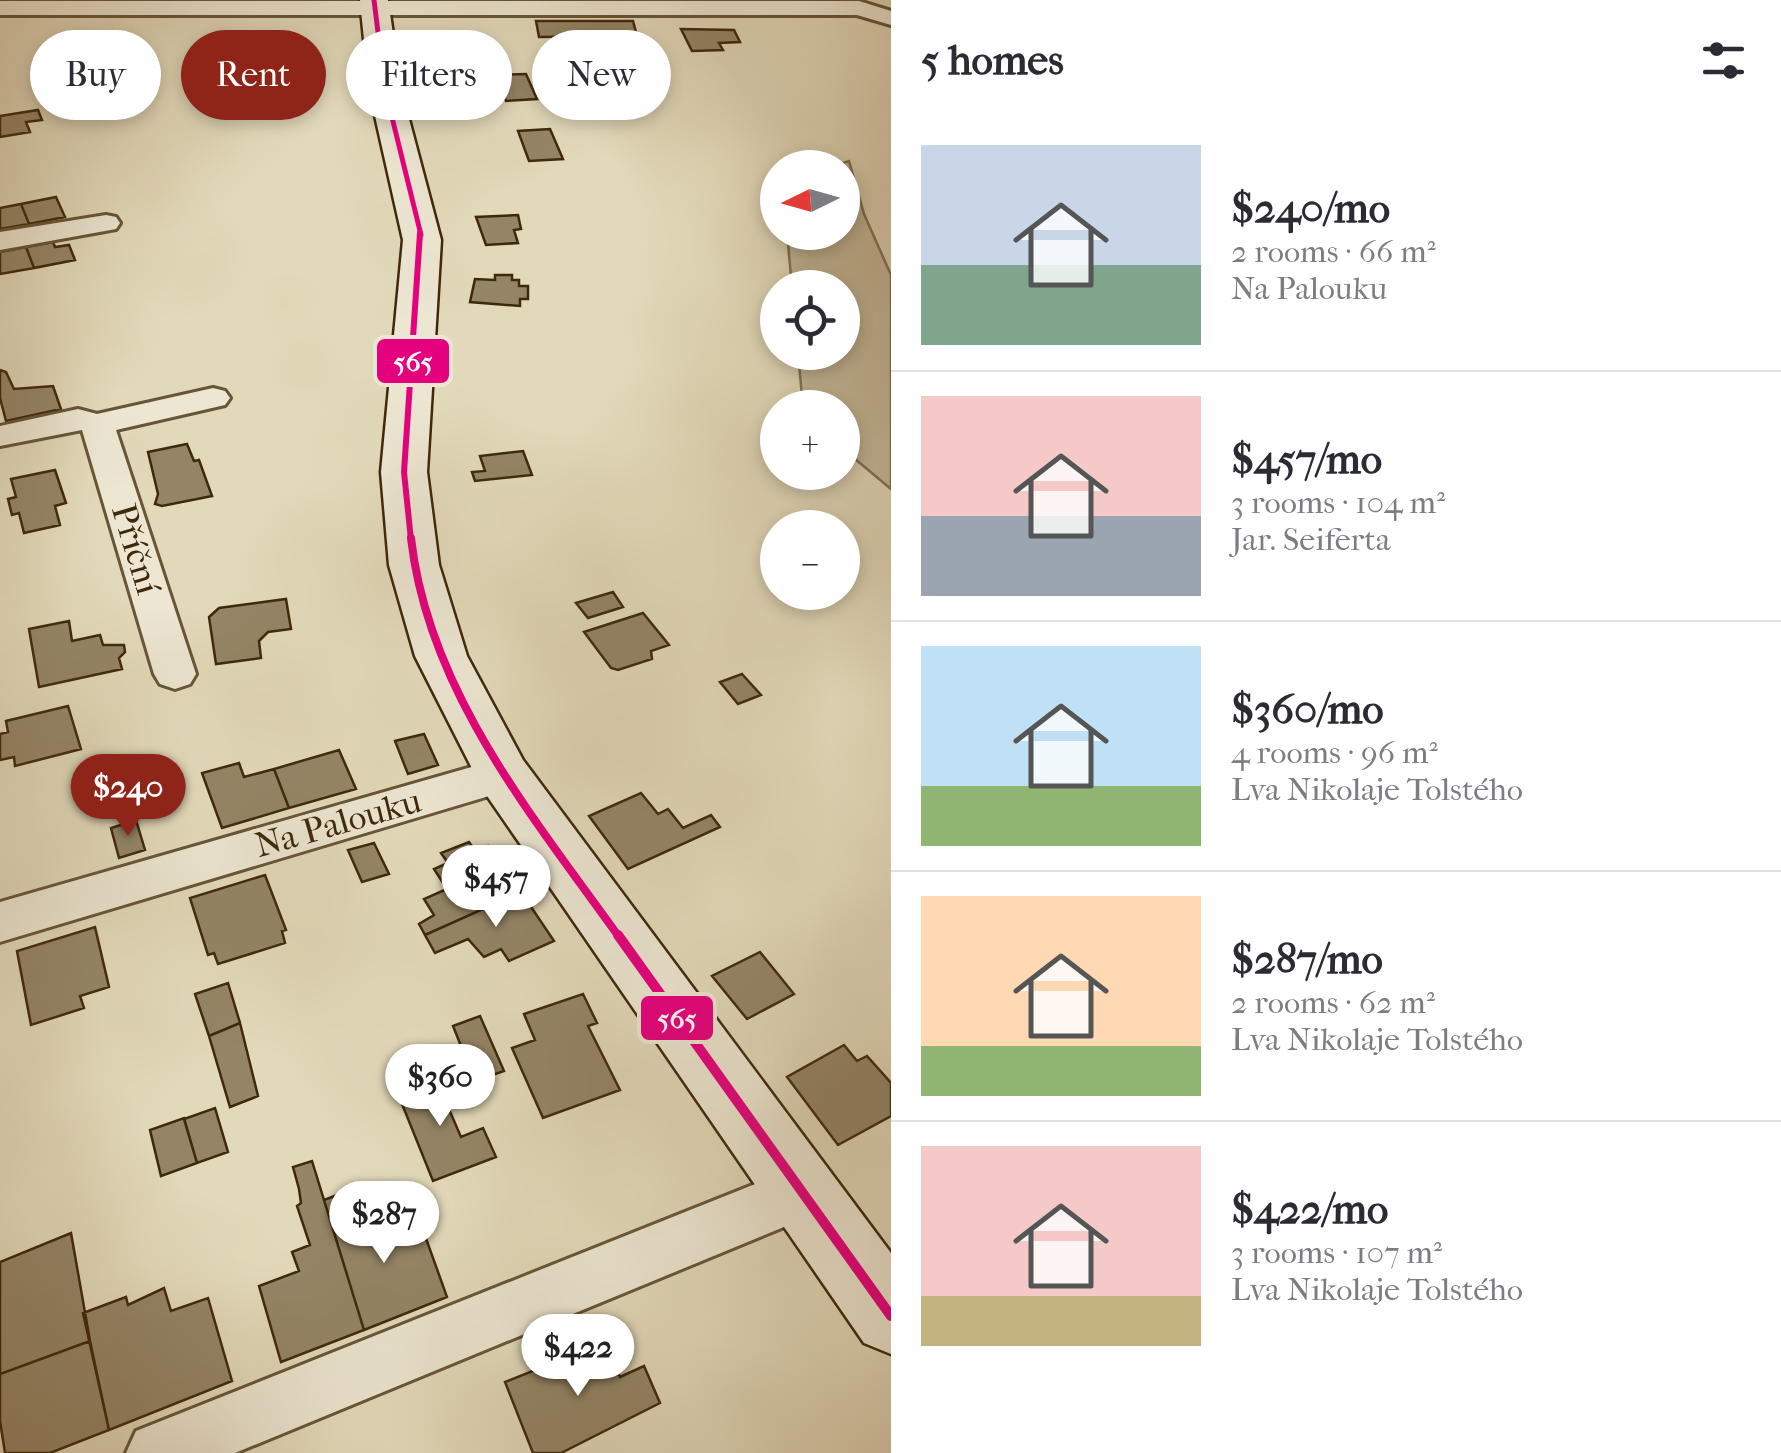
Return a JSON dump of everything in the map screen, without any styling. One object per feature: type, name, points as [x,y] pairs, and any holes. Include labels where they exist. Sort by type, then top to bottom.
[{"type":"street","points":[[375,4],[385,89],[422,240],[404,472],[414,565],[442,656],[503,774],[891,1316]]},
{"type":"street","points":[[0,8],[686,4],[858,8],[891,18]]},
{"type":"street","points":[[0,241],[106,223]]},
{"type":"street","points":[[0,436],[78,419],[97,424],[214,398]]},
{"type":"street","name":"Příční","points":[[97,424],[175,674]]},
{"type":"street","name":"Na Palouku","points":[[0,922],[503,774]]},
{"type":"street","points":[[158,1453],[803,1192]]},
{"type":"shaded area","points":[[860,200],[891,275],[891,489],[860,463],[860,390],[801,390],[800,370],[860,370],[860,270],[790,270],[789,250],[860,250]]},
{"type":"building","points":[[536,21],[633,21],[635,30],[538,30]]},
{"type":"building","points":[[681,29],[734,30],[740,42],[719,43],[723,50],[692,51]]},
{"type":"building","points":[[512,74],[526,74],[532,99],[512,101]]},
{"type":"building","points":[[30,111],[30,120],[42,120],[26,122],[30,132],[0,137],[0,116]]},
{"type":"building","points":[[550,129],[563,159],[529,161],[518,131]]},
{"type":"building","points":[[56,197],[65,217],[29,224],[21,204]]},
{"type":"building","points":[[21,204],[29,224],[0,229],[0,208]]},
{"type":"building","points":[[518,215],[521,229],[514,230],[518,243],[486,245],[476,217]]},
{"type":"building","points":[[53,242],[55,247],[69,245],[75,260],[34,268],[26,247]]},
{"type":"building","points":[[26,247],[34,268],[0,274],[0,252]]},
{"type":"building","points":[[495,275],[512,275],[512,280],[519,280],[519,286],[528,286],[528,299],[520,299],[520,306],[470,302],[475,279],[495,280]]},
{"type":"building","points":[[0,370],[6,372],[14,389],[53,386],[61,409],[6,421],[0,398]]},
{"type":"building","points":[[187,444],[194,461],[199,460],[212,496],[155,504],[158,494],[148,452]]},
{"type":"building","points":[[523,451],[532,475],[475,481],[472,472],[485,471],[480,456]]},
{"type":"building","points":[[55,470],[66,503],[55,506],[60,525],[24,533],[19,513],[12,515],[8,499],[16,497],[11,479]]},
{"type":"building","points":[[613,592],[623,607],[588,618],[576,603]]},
{"type":"building","points":[[286,599],[291,629],[268,632],[259,641],[261,658],[216,664],[209,617],[219,608]]},
{"type":"building","points":[[643,613],[669,645],[651,651],[652,659],[618,670],[611,668],[584,632]]},
{"type":"building","points":[[69,621],[72,641],[100,635],[103,645],[124,645],[125,652],[119,658],[122,669],[39,687],[29,629]]},
{"type":"building","points":[[742,674],[761,695],[738,704],[720,682]]},
{"type":"building","points":[[68,706],[81,749],[15,766],[14,757],[0,760],[0,734],[8,732],[6,721]]},
{"type":"building","points":[[424,734],[438,765],[408,774],[395,741]]},
{"type":"building","points":[[339,750],[356,789],[289,808],[274,769]]},
{"type":"building","points":[[239,763],[244,777],[274,769],[289,808],[222,828],[202,773]]},
{"type":"building","points":[[641,793],[658,814],[668,809],[683,828],[711,815],[720,827],[628,869],[589,816]]},
{"type":"building","points":[[136,820],[145,850],[119,858],[111,828]]},
{"type":"building","points":[[469,842],[475,851],[488,846],[521,892],[425,935],[419,924],[434,915],[424,899],[447,889],[434,869],[448,863],[441,853]]},
{"type":"building","points":[[374,843],[389,874],[362,882],[348,850]]},
{"type":"building","points":[[265,875],[286,930],[282,931],[285,943],[218,964],[214,953],[208,955],[190,898]]},
{"type":"building","points":[[521,892],[554,941],[509,961],[501,949],[484,957],[468,939],[435,953],[425,935]]},
{"type":"building","points":[[95,927],[109,987],[80,996],[84,1008],[31,1025],[17,951]]},
{"type":"building","points":[[760,952],[794,994],[747,1019],[712,976]]},
{"type":"building","points":[[228,983],[240,1023],[209,1036],[195,994]]},
{"type":"building","points":[[583,994],[597,1023],[588,1026],[620,1090],[543,1118],[512,1048],[535,1040],[524,1014]]},
{"type":"building","points":[[480,1016],[504,1071],[475,1081],[453,1026]]},
{"type":"building","points":[[240,1023],[258,1096],[230,1107],[209,1036]]},
{"type":"building","points":[[844,1045],[857,1061],[867,1056],[891,1083],[891,1116],[838,1145],[787,1077]]},
{"type":"building","points":[[432,1070],[461,1137],[483,1128],[496,1157],[433,1181],[394,1084]]},
{"type":"building","points":[[215,1108],[228,1152],[197,1163],[184,1119]]},
{"type":"building","points":[[184,1118],[197,1163],[161,1176],[150,1130]]},
{"type":"building","points":[[312,1161],[364,1330],[281,1362],[259,1286],[299,1271],[292,1252],[310,1245],[297,1206],[301,1203],[293,1167]]},
{"type":"building","points":[[345,1192],[348,1203],[340,1206],[343,1217],[358,1211],[364,1230],[394,1219],[401,1238],[423,1230],[447,1297],[364,1330],[324,1200]]},
{"type":"building","points":[[71,1233],[90,1341],[0,1374],[0,1262]]},
{"type":"building","points":[[164,1288],[171,1311],[208,1298],[232,1381],[109,1430],[83,1313],[126,1297],[128,1305]]},
{"type":"building","points":[[90,1341],[109,1430],[50,1453],[5,1453],[0,1374]]},
{"type":"building","points":[[605,1342],[620,1377],[644,1366],[660,1403],[561,1453],[533,1453],[505,1382]]},
{"type":"transit line","name":"565","points":[[374,0],[385,89],[422,240],[404,472],[414,565],[441,656],[503,775],[891,1316]]}]
